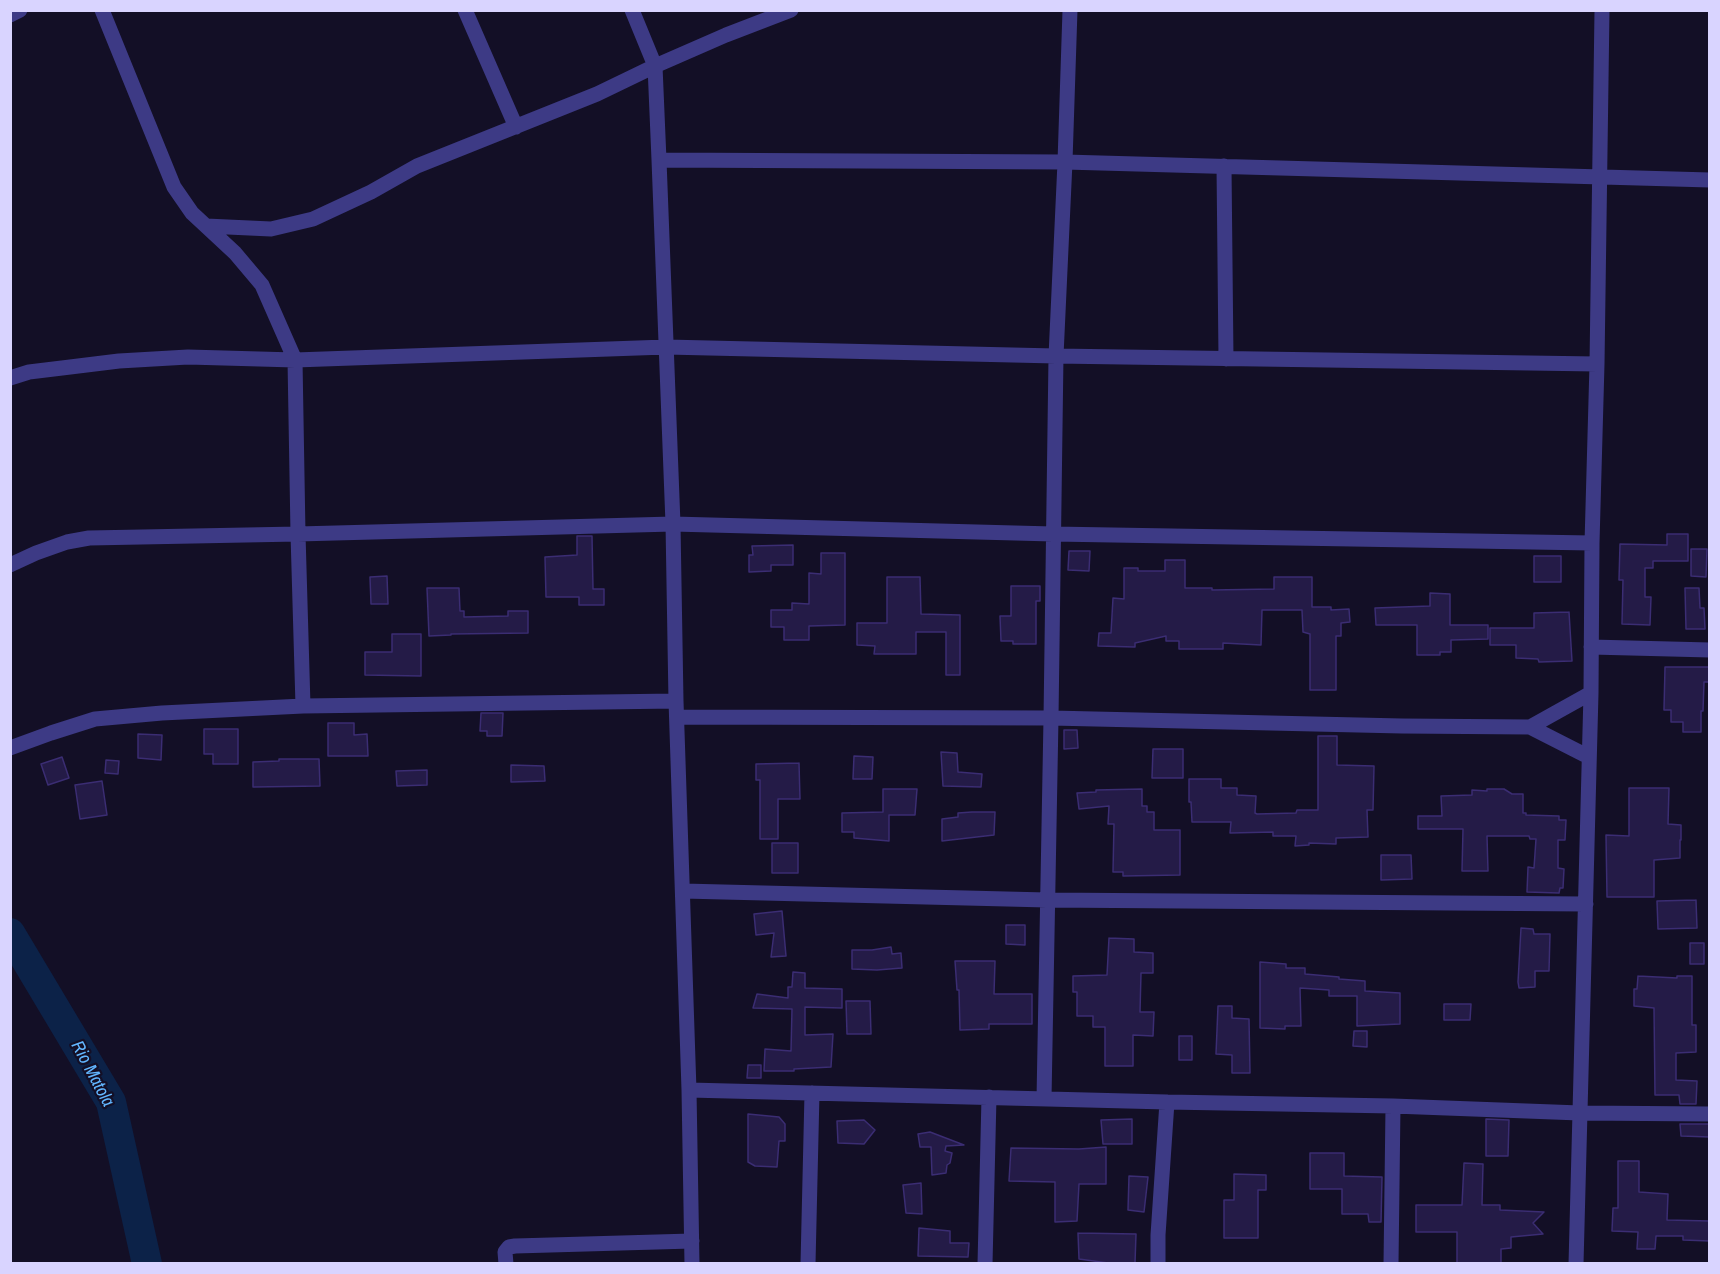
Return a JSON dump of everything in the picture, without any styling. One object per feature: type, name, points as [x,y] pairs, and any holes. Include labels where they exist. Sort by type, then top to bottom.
[{"type":"street","points":[[10,15],[20,10]]},
{"type":"street","points":[[102,10],[174,187],[192,213],[235,253],[262,285],[295,360],[303,706]]},
{"type":"street","points":[[465,10],[516,127]]},
{"type":"street","points":[[632,10],[654,66],[659,160],[673,524],[692,1263]]},
{"type":"street","points":[[206,226],[271,229],[313,219],[371,192],[417,166],[597,94],[654,66],[790,10]]},
{"type":"street","points":[[1044,1098],[1052,718],[1056,356],[1070,10]]},
{"type":"street","points":[[1576,1263],[1591,693],[1602,10]]},
{"type":"street","points":[[659,160],[1065,162],[1710,180]]},
{"type":"street","points":[[1224,166],[1226,359]]},
{"type":"street","points":[[10,378],[28,372],[119,361],[188,357],[295,360],[666,347],[1056,356],[1597,364]]},
{"type":"street","points":[[10,565],[57,546],[88,538],[673,524],[1053,534],[1592,543]]},
{"type":"street","points":[[1591,647],[1710,650]]},
{"type":"street","points":[[1530,727],[1591,693]]},
{"type":"street","points":[[10,748],[51,732],[95,719],[162,713],[303,706],[676,701]]},
{"type":"street","points":[[678,717],[1052,718],[1530,727],[1589,758]]},
{"type":"street","points":[[683,891],[1047,900],[1586,904]]},
{"type":"street","points":[[689,1090],[1393,1106],[1580,1113],[1710,1114]]},
{"type":"street","points":[[808,1263],[812,1093]]},
{"type":"street","points":[[985,1263],[989,1097]]},
{"type":"street","points":[[1158,1263],[1167,1102]]},
{"type":"street","points":[[1391,1263],[1393,1106]]},
{"type":"street","points":[[506,1263],[505,1252],[509,1247],[515,1246],[692,1241]]},
{"type":"building","points":[[1667,534],[1688,534],[1688,561],[1653,561],[1653,568],[1645,568],[1645,597],[1651,597],[1650,625],[1622,624],[1623,580],[1619,580],[1620,544],[1667,545]]},
{"type":"building","points":[[577,536],[592,536],[593,589],[604,589],[604,605],[579,605],[579,597],[546,597],[545,557],[577,555]]},
{"type":"building","points":[[793,545],[793,565],[771,565],[771,571],[749,572],[749,555],[753,555],[752,546]]},
{"type":"building","points":[[1691,549],[1707,549],[1706,577],[1691,576]]},
{"type":"building","points":[[1069,551],[1090,551],[1089,571],[1068,570]]},
{"type":"building","points":[[821,553],[845,553],[845,625],[809,626],[809,640],[784,640],[784,627],[771,627],[771,610],[792,610],[792,603],[809,604],[809,573],[821,574]]},
{"type":"building","points":[[1534,556],[1561,556],[1561,582],[1534,582]]},
{"type":"building","points":[[1165,560],[1185,560],[1185,588],[1274,589],[1274,577],[1312,577],[1312,607],[1331,607],[1331,610],[1349,609],[1350,622],[1341,623],[1341,636],[1336,636],[1336,690],[1310,690],[1310,634],[1303,632],[1302,610],[1262,610],[1261,645],[1223,643],[1223,649],[1179,649],[1179,641],[1166,641],[1166,636],[1135,643],[1135,647],[1098,646],[1099,633],[1111,633],[1113,598],[1124,599],[1124,568],[1138,568],[1138,571],[1165,571]]},
{"type":"building","points":[[387,576],[388,604],[371,604],[370,577]]},
{"type":"building","points":[[887,577],[920,577],[921,614],[960,615],[960,675],[946,675],[946,632],[916,632],[916,654],[874,654],[875,646],[857,645],[857,623],[887,623]]},
{"type":"building","points":[[1011,586],[1040,586],[1040,601],[1036,601],[1036,644],[1013,644],[1013,641],[1001,641],[1000,616],[1011,616]]},
{"type":"building","points":[[427,588],[459,588],[460,611],[464,611],[464,617],[508,616],[508,611],[528,611],[528,633],[429,636]]},
{"type":"building","points":[[1685,588],[1699,588],[1700,608],[1704,608],[1705,629],[1686,629]]},
{"type":"building","points":[[1430,593],[1450,594],[1450,625],[1488,625],[1488,639],[1451,640],[1451,652],[1440,652],[1440,655],[1417,655],[1417,625],[1376,625],[1375,608],[1430,606]]},
{"type":"building","points":[[1569,612],[1572,661],[1539,662],[1538,659],[1516,658],[1516,645],[1490,645],[1490,628],[1534,628],[1534,613]]},
{"type":"building","points":[[392,634],[421,634],[421,676],[365,675],[365,652],[392,652]]},
{"type":"building","points":[[1665,667],[1710,667],[1710,682],[1704,682],[1701,732],[1683,732],[1683,722],[1671,722],[1671,710],[1664,710]]},
{"type":"building","points":[[481,713],[503,713],[502,736],[487,736],[487,731],[480,731]]},
{"type":"building","points":[[328,723],[354,723],[354,735],[367,734],[368,756],[328,756]]},
{"type":"building","points":[[204,729],[238,729],[238,764],[213,764],[213,754],[204,754]]},
{"type":"building","points":[[1064,730],[1077,730],[1078,748],[1064,749]]},
{"type":"building","points":[[138,734],[162,735],[161,760],[138,758]]},
{"type":"building","points":[[1318,736],[1337,736],[1337,765],[1374,766],[1373,810],[1367,810],[1368,837],[1336,838],[1336,844],[1309,843],[1309,845],[1295,846],[1296,836],[1273,836],[1273,832],[1230,833],[1231,822],[1192,822],[1189,779],[1221,779],[1221,788],[1237,788],[1237,795],[1256,796],[1255,813],[1257,814],[1318,810]]},
{"type":"building","points":[[1153,749],[1183,749],[1183,778],[1152,778]]},
{"type":"building","points":[[941,752],[957,753],[958,772],[982,774],[981,787],[943,786]]},
{"type":"building","points":[[854,756],[873,757],[872,779],[853,779]]},
{"type":"building","points":[[62,757],[69,778],[48,785],[41,764]]},
{"type":"building","points":[[279,759],[319,759],[320,786],[253,787],[253,762],[279,761]]},
{"type":"building","points":[[106,760],[119,761],[118,774],[105,773]]},
{"type":"building","points":[[799,763],[800,799],[778,799],[778,839],[760,839],[760,780],[756,780],[756,764]]},
{"type":"building","points":[[511,765],[544,766],[545,781],[511,782]]},
{"type":"building","points":[[427,770],[427,785],[397,786],[396,771]]},
{"type":"building","points":[[102,781],[107,815],[80,819],[75,785]]},
{"type":"building","points":[[1629,788],[1669,788],[1668,824],[1681,825],[1680,858],[1654,860],[1654,897],[1607,897],[1606,835],[1629,836]]},
{"type":"building","points":[[883,789],[917,789],[915,815],[889,815],[889,841],[854,838],[854,832],[842,832],[842,813],[883,812]]},
{"type":"building","points":[[1142,789],[1142,806],[1147,806],[1147,812],[1154,812],[1154,830],[1180,830],[1180,875],[1123,876],[1123,872],[1113,872],[1114,824],[1108,824],[1109,806],[1079,809],[1077,793],[1096,792],[1096,790]]},
{"type":"building","points":[[1487,789],[1504,789],[1512,794],[1523,794],[1523,813],[1526,815],[1559,816],[1559,820],[1566,820],[1565,840],[1558,840],[1558,868],[1564,869],[1563,888],[1560,888],[1559,893],[1527,892],[1528,867],[1534,868],[1536,839],[1530,839],[1529,836],[1487,836],[1488,871],[1462,871],[1463,829],[1418,829],[1418,816],[1442,816],[1441,796],[1472,795],[1472,790],[1487,791]]},
{"type":"building","points":[[995,812],[994,835],[942,841],[942,819],[958,817],[958,813]]},
{"type":"building","points":[[772,843],[798,843],[798,873],[772,873]]},
{"type":"building","points":[[1381,855],[1411,855],[1412,879],[1381,880]]},
{"type":"building","points":[[1696,900],[1697,928],[1658,929],[1657,901]]},
{"type":"building","points":[[782,911],[786,956],[771,957],[774,933],[756,935],[754,914]]},
{"type":"building","points":[[1006,925],[1025,925],[1025,945],[1006,944]]},
{"type":"building","points":[[1521,928],[1533,929],[1534,934],[1550,934],[1549,971],[1535,971],[1535,987],[1519,988]]},
{"type":"building","points":[[1109,938],[1134,939],[1134,952],[1153,953],[1153,973],[1141,973],[1140,1012],[1154,1012],[1153,1036],[1133,1035],[1133,1066],[1105,1066],[1105,1027],[1093,1027],[1093,1016],[1077,1016],[1077,992],[1073,992],[1073,976],[1107,975]]},
{"type":"building","points":[[1690,943],[1704,943],[1704,964],[1690,964]]},
{"type":"building","points":[[891,947],[892,954],[901,953],[902,968],[852,969],[852,950]]},
{"type":"building","points":[[955,961],[995,961],[994,994],[1032,994],[1032,1024],[989,1024],[989,1029],[960,1030],[959,990],[957,990]]},
{"type":"building","points":[[1260,962],[1286,964],[1286,968],[1305,968],[1305,974],[1365,981],[1365,991],[1400,993],[1400,1024],[1357,1026],[1357,996],[1329,996],[1329,990],[1300,988],[1301,1026],[1285,1026],[1285,1029],[1260,1028]]},
{"type":"building","points":[[793,972],[805,973],[805,988],[842,989],[842,1008],[805,1007],[805,1035],[833,1034],[831,1067],[764,1071],[765,1049],[791,1051],[792,1009],[753,1008],[757,994],[788,998],[788,987],[792,987]]},
{"type":"building","points":[[1638,976],[1677,978],[1677,976],[1692,976],[1692,1025],[1696,1025],[1696,1052],[1676,1053],[1676,1080],[1697,1081],[1696,1104],[1680,1104],[1679,1095],[1655,1095],[1654,1008],[1634,1006],[1634,989],[1637,989]]},
{"type":"building","points":[[846,1001],[870,1001],[871,1034],[847,1034]]},
{"type":"building","points":[[1444,1004],[1471,1004],[1470,1020],[1444,1020]]},
{"type":"building","points":[[1218,1006],[1232,1006],[1232,1018],[1249,1019],[1250,1073],[1232,1073],[1232,1055],[1216,1054]]},
{"type":"building","points":[[1354,1031],[1367,1031],[1367,1047],[1353,1046]]},
{"type":"building","points":[[1179,1036],[1192,1036],[1192,1060],[1179,1060]]},
{"type":"building","points":[[748,1065],[761,1065],[761,1078],[747,1078]]},
{"type":"building","points":[[748,1114],[779,1117],[785,1124],[785,1141],[779,1141],[777,1167],[755,1166],[748,1162]]},
{"type":"building","points":[[1132,1119],[1132,1144],[1103,1144],[1101,1120]]},
{"type":"building","points":[[1486,1119],[1509,1120],[1508,1156],[1486,1156]]},
{"type":"building","points":[[864,1120],[875,1130],[864,1144],[838,1143],[837,1121]]},
{"type":"building","points":[[1680,1124],[1710,1124],[1710,1137],[1681,1136]]},
{"type":"building","points":[[930,1132],[964,1145],[946,1146],[945,1151],[952,1153],[946,1173],[932,1175],[931,1147],[920,1147],[918,1134]]},
{"type":"building","points":[[1106,1147],[1106,1184],[1079,1184],[1077,1221],[1055,1222],[1055,1182],[1009,1181],[1011,1148]]},
{"type":"building","points":[[1310,1153],[1344,1153],[1344,1176],[1382,1177],[1381,1222],[1369,1222],[1368,1214],[1342,1214],[1342,1189],[1310,1189]]},
{"type":"building","points":[[1618,1161],[1639,1161],[1639,1192],[1668,1194],[1667,1220],[1710,1221],[1710,1241],[1683,1240],[1683,1236],[1656,1236],[1655,1249],[1637,1249],[1638,1232],[1612,1231],[1613,1208],[1618,1208]]},
{"type":"building","points":[[1464,1163],[1483,1164],[1482,1205],[1500,1205],[1500,1210],[1544,1212],[1533,1223],[1543,1234],[1511,1237],[1511,1248],[1501,1249],[1501,1263],[1457,1263],[1457,1232],[1416,1232],[1416,1205],[1462,1205]]},
{"type":"building","points":[[1234,1174],[1266,1175],[1266,1190],[1258,1190],[1258,1238],[1224,1238],[1224,1200],[1234,1200]]},
{"type":"building","points":[[1129,1176],[1148,1177],[1144,1212],[1128,1210]]},
{"type":"building","points":[[921,1183],[922,1214],[906,1213],[903,1185]]},
{"type":"building","points":[[919,1228],[950,1231],[950,1243],[969,1243],[968,1257],[918,1256]]},
{"type":"building","points":[[1078,1233],[1136,1234],[1135,1263],[1108,1263],[1079,1259]]},
{"type":"waterway","name":"Rio Matola","points":[[10,933],[111,1102],[147,1264]]}]
